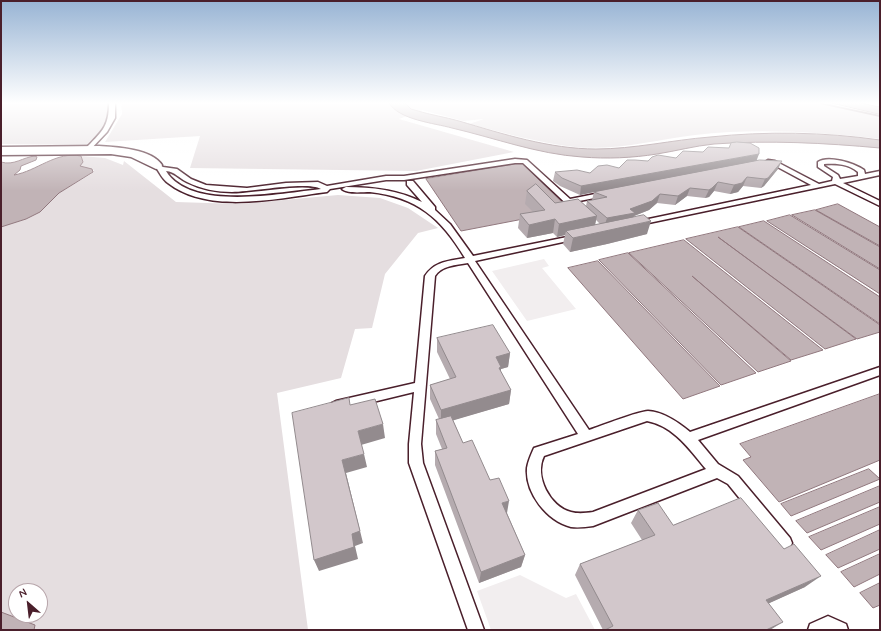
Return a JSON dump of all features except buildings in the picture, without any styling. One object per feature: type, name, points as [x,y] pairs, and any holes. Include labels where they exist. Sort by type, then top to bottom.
[{"type":"street","points":[[1,151],[87,150],[129,152],[148,159],[159,167]]},
{"type":"lane","points":[[87,150],[104,132]]},
{"type":"lane","points":[[326,188],[386,178],[407,180],[515,161],[525,161],[585,216]]},
{"type":"lane","points":[[757,165],[773,162],[818,186]]},
{"type":"lane","points":[[836,182],[836,176],[821,166],[822,162],[837,162],[857,168],[862,171],[861,176]]},
{"type":"lane","points":[[159,167],[175,170],[189,180],[205,187],[230,190],[318,184],[326,188],[365,190],[396,195],[419,204],[438,217]]},
{"type":"lane","points":[[159,167],[162,174],[170,182],[186,191],[211,198],[238,200],[337,189]]},
{"type":"lane","points":[[633,225],[880,173]]},
{"type":"lane","points":[[396,195],[407,191],[411,187],[407,180]]},
{"type":"lane","points":[[407,180],[438,217],[469,259],[586,436]]},
{"type":"lane","points":[[836,182],[880,204]]},
{"type":"lane","points":[[569,201],[616,192]]},
{"type":"lane","points":[[476,630],[416,463],[415,444],[430,276],[434,270],[444,265],[586,235]]},
{"type":"lane","points":[[688,438],[880,371]]},
{"type":"lane","points":[[323,410],[420,386]]},
{"type":"lane","points":[[713,468],[713,473],[705,477],[593,519],[580,521],[566,519],[555,513],[538,490],[533,469],[534,458],[539,452],[647,416],[655,416],[665,421],[688,438],[713,468],[733,480],[785,543]]},
{"type":"lane","points":[[816,630],[828,624],[840,630]]},
{"type":"shaded area","points":[[1,132],[99,132],[87,145],[1,144]]},
{"type":"shaded area","points":[[111,132],[446,132],[514,152],[416,171],[190,168],[200,136],[105,142]]},
{"type":"shaded area","points":[[470,132],[498,132],[544,144],[596,149],[624,148],[696,138],[774,133],[838,135],[880,140],[880,148],[755,142],[714,144],[657,154],[610,158],[582,157],[549,153]]},
{"type":"shaded area","points":[[503,132],[731,132],[695,135],[605,148],[575,147]]},
{"type":"shaded area","points":[[798,132],[880,132],[880,139],[834,134]]},
{"type":"shaded area","points":[[72,155],[81,156],[83,162],[80,166],[92,169],[93,172],[59,193],[40,212],[26,219],[1,227],[1,162],[10,163],[35,156],[37,157],[36,160],[21,166],[20,170],[14,175],[31,170],[63,156]]},
{"type":"shaded area","points":[[81,156],[105,158],[123,165],[124,161],[176,202],[240,204],[338,195],[380,198],[408,208],[438,228],[418,233],[385,274],[372,328],[355,329],[341,378],[277,393],[308,630],[34,630],[35,625],[30,623],[48,623],[48,583],[8,583],[8,615],[1,612],[1,227],[26,219],[40,212],[59,193],[91,174],[94,170],[79,166],[83,162]]},
{"type":"shaded area","points":[[522,163],[570,210],[461,231],[426,179]]},
{"type":"shaded area","points":[[838,204],[880,227],[880,246],[816,210]]},
{"type":"shaded area","points":[[815,210],[880,247],[880,269],[792,215]]},
{"type":"shaded area","points":[[790,215],[880,270],[880,294],[767,221]]},
{"type":"shaded area","points":[[764,221],[880,297],[880,324],[739,227]]},
{"type":"shaded area","points":[[738,227],[880,325],[880,332],[857,339],[718,237],[856,339],[825,349],[686,239]]},
{"type":"shaded area","points":[[684,240],[823,350],[791,360],[692,276],[791,361],[758,372],[629,253]]},
{"type":"shaded area","points":[[628,253],[756,373],[721,385],[599,260]]},
{"type":"shaded area","points":[[544,259],[549,266],[542,268],[576,309],[527,321],[492,271]]},
{"type":"shaded area","points":[[598,261],[720,386],[683,399],[568,268]]},
{"type":"shaded area","points":[[880,394],[880,460],[779,502],[743,460],[751,457],[740,444]]},
{"type":"shaded area","points":[[869,469],[880,479],[791,516],[781,504]]},
{"type":"shaded area","points":[[880,486],[880,502],[807,533],[796,521]]},
{"type":"shaded area","points":[[880,507],[880,524],[821,550],[809,537]]},
{"type":"shaded area","points":[[880,530],[880,549],[838,568],[826,555]]},
{"type":"shaded area","points":[[880,554],[880,574],[854,587],[841,572]]},
{"type":"shaded area","points":[[520,575],[566,598],[576,594],[595,630],[491,630],[477,591]]},
{"type":"shaded area","points":[[880,583],[880,605],[873,608],[860,593]]},
{"type":"shaded area","points":[[1,612],[8,615],[8,623],[30,623],[35,625],[34,630],[1,630]]}]
